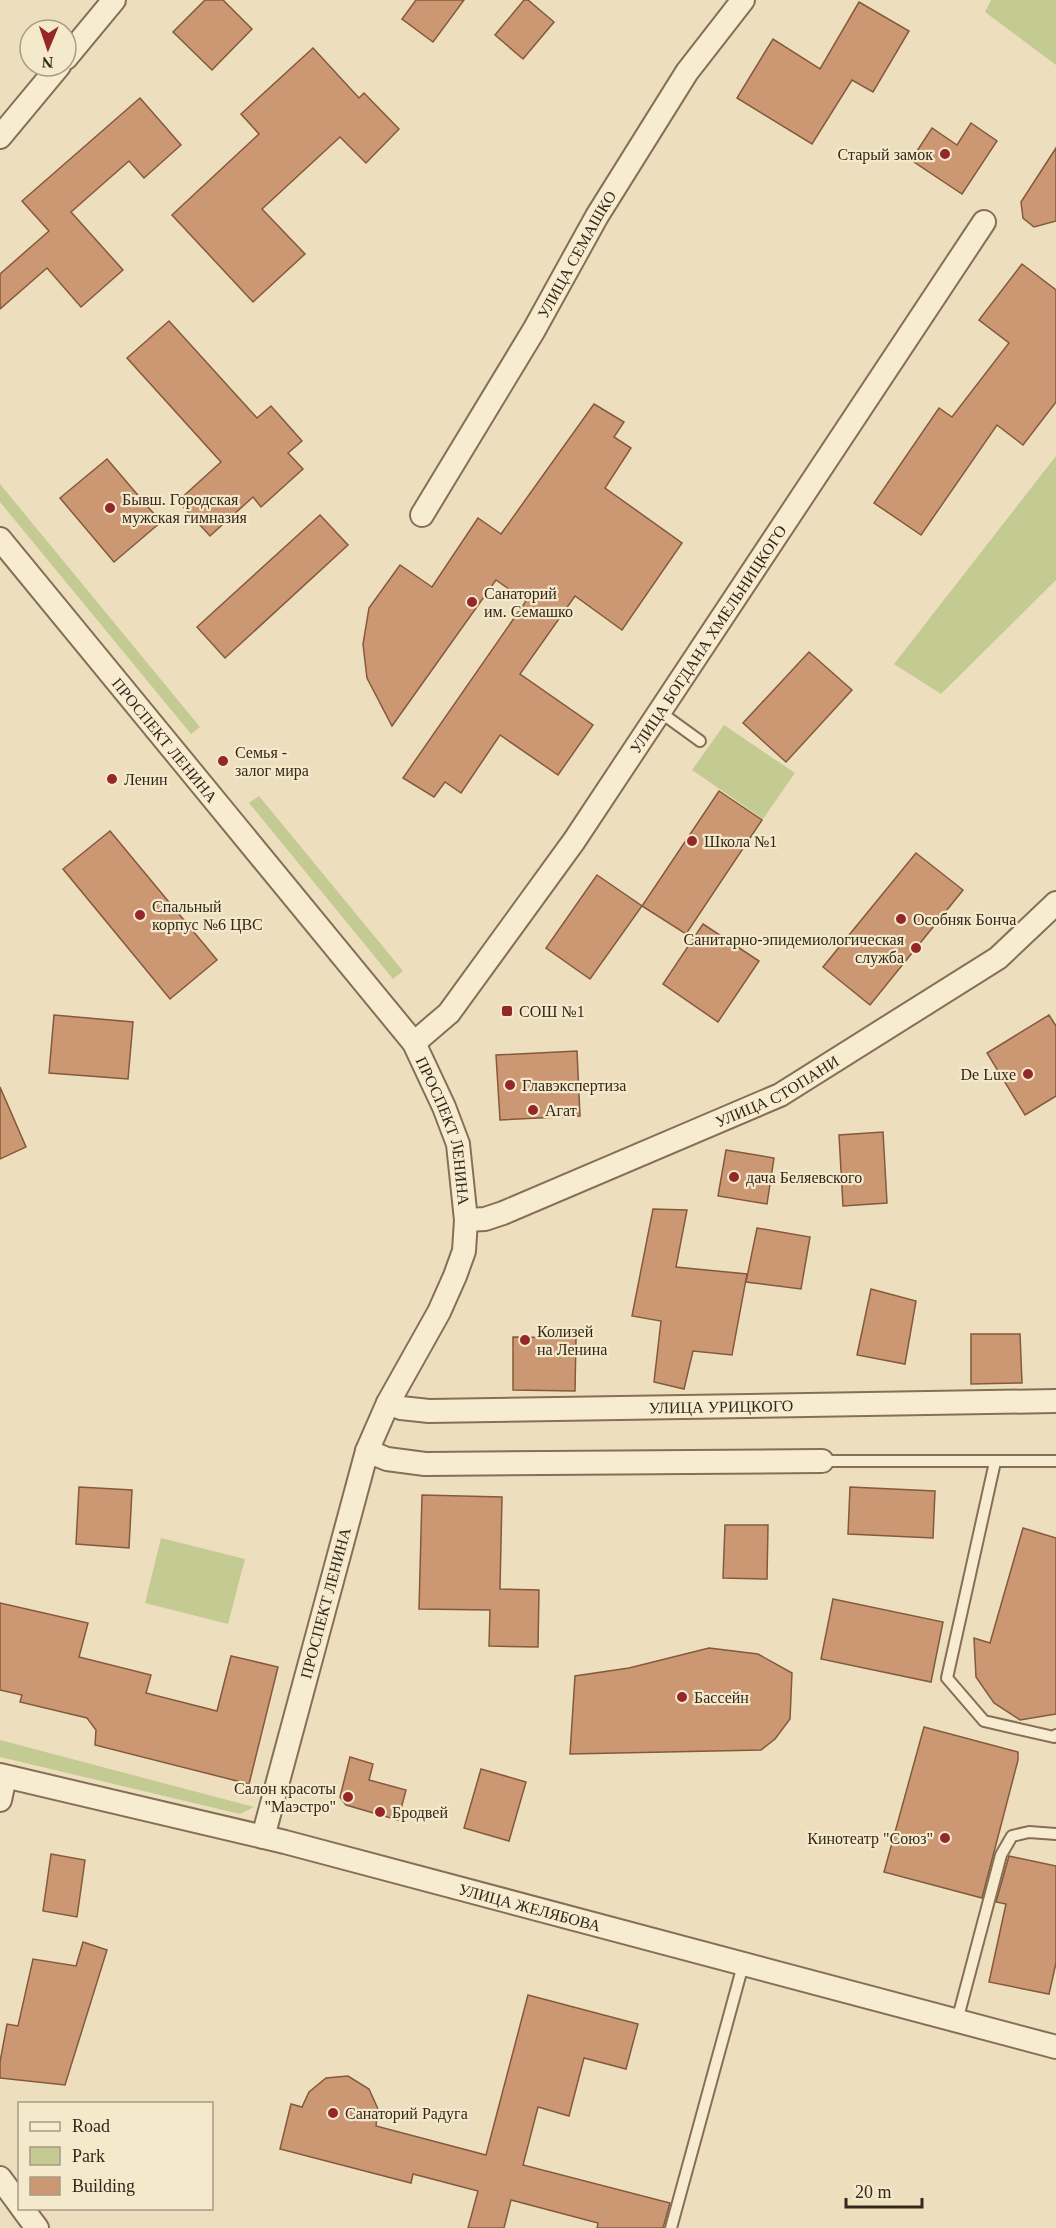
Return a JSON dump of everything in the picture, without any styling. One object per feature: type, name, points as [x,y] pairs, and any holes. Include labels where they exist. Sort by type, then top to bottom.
[{"type":"street","points":[[78,44],[114,0]]},
{"type":"street","name":"УЛИЦА СЕМАШКО","points":[[422,515],[534,330],[597,216],[687,72],[743,0]]},
{"type":"street","points":[[0,137],[49,78]]},
{"type":"street","name":"УЛИЦА БОГДАНА ХМЕЛЬНИЦКОГО","points":[[414,1043],[435,1027],[455,1006],[574,842],[984,222]]},
{"type":"street","name":"ПРОСПЕКТ ЛЕНИНА","points":[[0,539],[414,1043],[444,1107],[458,1144],[466,1220],[464,1251],[439,1312],[388,1402],[367,1451],[263,1837]]},
{"type":"street","name":"УЛИЦА СТОПАНИ","points":[[466,1220],[485,1219],[503,1213],[780,1095],[998,958],[1056,903]]},
{"type":"street","name":"УЛИЦА УРИЦКОГО","points":[[388,1402],[414,1411],[429,1411],[1056,1401]]},
{"type":"street","points":[[367,1451],[387,1459],[425,1464],[822,1461]]},
{"type":"street","points":[[0,1800],[3,1776]]},
{"type":"street","name":"УЛИЦА ЖЕЛЯБОВА","points":[[3,1776],[263,1837],[1056,2048]]},
{"type":"street","points":[[0,2178],[18,2202]]},
{"type":"street","points":[[24,2210],[37,2228]]},
{"type":"lane","points":[[660,712],[700,741]]},
{"type":"lane","points":[[822,1461],[1056,1461]]},
{"type":"lane","points":[[995,1462],[947,1678],[984,1720],[1054,1737],[1056,1735]]},
{"type":"lane","points":[[957,2022],[1001,1855],[1012,1836],[1029,1832],[1056,1834]]},
{"type":"lane","points":[[671,2228],[743,1965]]},
{"type":"green space","points":[[991,0],[1056,0],[1056,65],[985,12]]},
{"type":"green space","points":[[1056,456],[1056,580],[941,694],[894,664]]},
{"type":"green space","points":[[0,484],[200,727],[191,734],[0,502]]},
{"type":"green space","points":[[724,725],[795,773],[763,819],[692,770]]},
{"type":"green space","points":[[259,796],[403,971],[393,979],[249,803]]},
{"type":"green space","points":[[161,1538],[245,1559],[228,1624],[145,1603]]},
{"type":"green space","points":[[0,1740],[254,1807],[240,1814],[0,1757]]},
{"type":"building","points":[[205,0],[223,0],[252,29],[212,70],[173,32]]},
{"type":"building","points":[[416,0],[464,0],[433,42],[402,19]]},
{"type":"building","points":[[524,0],[528,0],[554,22],[523,59],[495,35]]},
{"type":"building","points":[[859,2],[909,31],[873,92],[852,80],[812,144],[737,98],[773,39],[820,69]]},
{"type":"building","points":[[313,48],[359,98],[364,93],[399,129],[366,163],[340,137],[262,209],[305,254],[253,302],[172,215],[259,134],[241,114]]},
{"type":"building","points":[[140,98],[181,145],[144,178],[129,161],[71,212],[123,270],[81,307],[47,268],[0,309],[0,274],[49,231],[22,201]]},
{"type":"building","points":[[971,123],[997,141],[962,194],[911,160],[932,128],[957,145]]},
{"type":"building","points":[[1056,148],[1056,221],[1034,227],[1023,218],[1021,202]]},
{"type":"building","points":[[1022,264],[1056,290],[1056,402],[1023,445],[997,425],[921,535],[874,503],[939,408],[952,417],[1009,343],[979,320]]},
{"type":"building","points":[[169,321],[257,418],[271,406],[302,441],[288,453],[303,469],[261,507],[253,497],[210,536],[178,501],[221,462],[127,358]]},
{"type":"building","name":"Санаторий им. Семашко","points":[[594,404],[624,422],[614,437],[631,448],[605,488],[682,543],[622,630],[575,596],[520,674],[593,725],[558,775],[500,735],[461,793],[445,782],[434,797],[403,778],[526,601],[496,580],[392,726],[367,678],[363,644],[369,608],[400,565],[432,587],[478,518],[501,534]]},
{"type":"building","points":[[107,459],[161,522],[114,562],[60,498]]},
{"type":"building","points":[[320,515],[348,545],[225,658],[197,627]]},
{"type":"building","points":[[809,652],[852,690],[786,762],[743,723]]},
{"type":"building","points":[[719,791],[762,820],[686,934],[642,906]]},
{"type":"building","name":"Спальный корпус №6 ЦВС","points":[[110,831],[217,960],[170,999],[63,869]]},
{"type":"building","name":"Особняк Бонча","points":[[916,853],[963,890],[870,1005],[823,967]]},
{"type":"building","points":[[597,875],[642,906],[590,979],[546,948]]},
{"type":"building","points":[[703,924],[759,961],[718,1022],[663,984]]},
{"type":"building","points":[[54,1015],[133,1022],[128,1079],[49,1073]]},
{"type":"building","name":"De Luxe","points":[[1049,1015],[1056,1026],[1056,1096],[1025,1115],[987,1053]]},
{"type":"building","points":[[577,1051],[580,1116],[500,1120],[496,1055]]},
{"type":"building","points":[[0,1087],[26,1147],[0,1159]]},
{"type":"building","points":[[883,1132],[887,1203],[843,1206],[839,1135]]},
{"type":"building","points":[[726,1150],[774,1158],[767,1204],[718,1196]]},
{"type":"building","points":[[653,1209],[687,1210],[676,1267],[747,1274],[732,1355],[693,1351],[684,1389],[654,1382],[661,1321],[632,1316]]},
{"type":"building","points":[[757,1228],[810,1237],[801,1289],[746,1282]]},
{"type":"building","points":[[871,1289],[916,1301],[905,1364],[857,1355]]},
{"type":"building","points":[[971,1334],[1020,1334],[1022,1383],[971,1384]]},
{"type":"building","points":[[513,1337],[576,1338],[575,1391],[513,1390]]},
{"type":"building","points":[[79,1487],[132,1490],[129,1548],[76,1544]]},
{"type":"building","points":[[850,1487],[935,1491],[933,1538],[848,1534]]},
{"type":"building","points":[[422,1495],[502,1497],[500,1589],[539,1590],[538,1647],[489,1646],[490,1610],[419,1609]]},
{"type":"building","points":[[725,1525],[768,1525],[767,1579],[723,1578]]},
{"type":"building","points":[[1023,1528],[1056,1538],[1056,1714],[1020,1720],[994,1703],[976,1677],[974,1638],[990,1643]]},
{"type":"building","points":[[833,1599],[943,1622],[931,1682],[821,1659]]},
{"type":"building","points":[[0,1603],[88,1623],[79,1657],[151,1675],[146,1693],[217,1711],[231,1656],[278,1667],[249,1784],[95,1745],[96,1730],[87,1718],[20,1702],[22,1695],[0,1690]]},
{"type":"building","name":"Бассейн","points":[[709,1648],[758,1654],[792,1673],[790,1719],[775,1739],[761,1750],[570,1754],[575,1676],[629,1668]]},
{"type":"building","name":"Кинотеатр \"Союз\"","points":[[924,1727],[1018,1752],[1018,1760],[982,1898],[884,1872]]},
{"type":"building","points":[[350,1757],[373,1764],[369,1780],[406,1790],[398,1820],[346,1805],[340,1797]]},
{"type":"building","points":[[481,1769],[526,1782],[509,1841],[464,1828]]},
{"type":"building","points":[[51,1854],[85,1860],[77,1917],[43,1911]]},
{"type":"building","points":[[1009,1856],[1056,1866],[1056,1963],[1049,1994],[989,1982],[1006,1904],[996,1902]]},
{"type":"building","points":[[83,1942],[107,1950],[65,2085],[0,2078],[0,2062],[7,2024],[18,2026],[33,1959],[76,1966]]},
{"type":"building","name":"Cанаторий Радуга","points":[[528,1995],[638,2024],[626,2069],[584,2058],[569,2116],[538,2107],[523,2165],[670,2203],[663,2228],[597,2228],[598,2223],[511,2200],[504,2228],[468,2228],[478,2191],[413,2174],[411,2183],[280,2149],[291,2104],[302,2107],[309,2092],[326,2078],[348,2076],[369,2089],[378,2109],[376,2126],[486,2155]]},
{"type":"place","name":"Старый замок","points":[[945,154]]},
{"type":"place","name":"Бывш. Городская мужская гимназия","points":[[110,508]]},
{"type":"place","name":"Санаторий им. Семашко","points":[[472,602]]},
{"type":"place","name":"Семья - залог мира","points":[[223,761]]},
{"type":"place","name":"Ленин","points":[[112,779]]},
{"type":"place","name":"Школа №1","points":[[692,841]]},
{"type":"place","name":"Спальный корпус №6 ЦВС","points":[[140,915]]},
{"type":"place","name":"Особняк Бонча","points":[[901,919]]},
{"type":"place","name":"Санитарно-эпидемиологическая служба","points":[[916,948]]},
{"type":"place","name":"СОШ №1","points":[[507,1011]]},
{"type":"place","name":"De Luxe","points":[[1028,1074]]},
{"type":"place","name":"Главэкспертиза","points":[[510,1085]]},
{"type":"place","name":"Агат","points":[[533,1110]]},
{"type":"place","name":"дача Беляевского","points":[[734,1177]]},
{"type":"place","name":"Колизей на Ленина","points":[[525,1340]]},
{"type":"place","name":"Бассейн","points":[[682,1697]]},
{"type":"place","name":"Салон красоты \"Маэстро\"","points":[[348,1797]]},
{"type":"place","name":"Бродвей","points":[[380,1812]]},
{"type":"place","name":"Кинотеатр \"Союз\"","points":[[945,1838]]},
{"type":"place","name":"Cанаторий Радуга","points":[[333,2113]]}]
